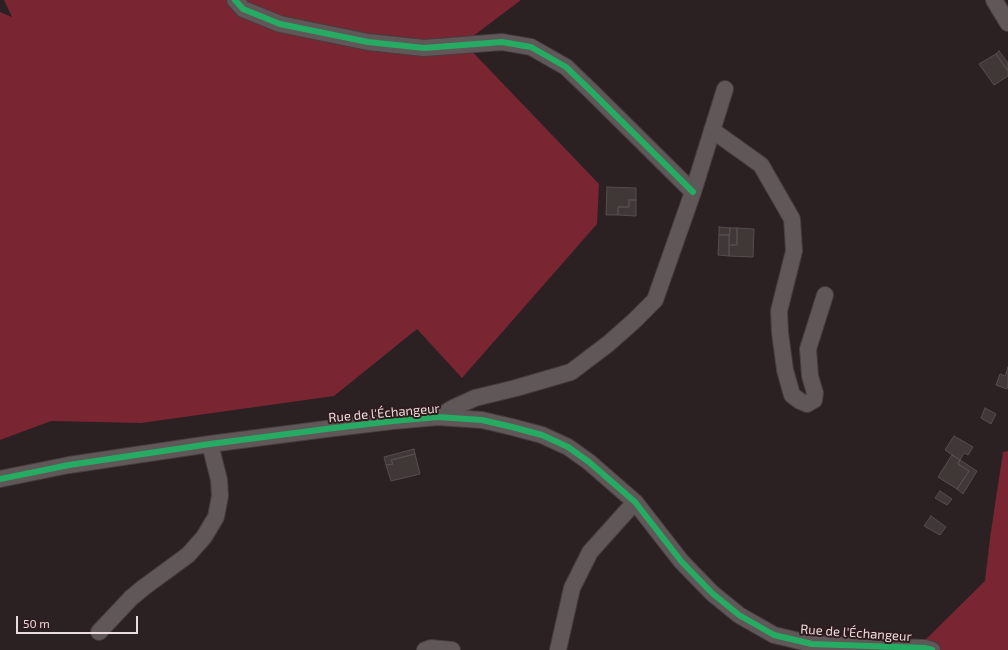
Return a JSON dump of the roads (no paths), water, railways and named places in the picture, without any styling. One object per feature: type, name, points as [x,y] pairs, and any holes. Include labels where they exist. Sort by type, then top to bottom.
[{"type":"street","points":[[235,0],[243,9],[280,24],[368,42],[424,48],[502,42],[531,47],[566,67],[693,192]]},
{"type":"street","points":[[994,0],[1008,23]]},
{"type":"street","points":[[438,417],[475,398],[570,372],[608,344],[634,322],[655,300],[693,192],[725,89]]},
{"type":"street","points":[[712,130],[761,165],[792,219],[794,251],[779,312],[780,333],[785,370],[792,395],[807,404],[814,400],[815,393],[810,376],[808,349],[825,295]]},
{"type":"street","name":"Rue de l'Échangeur","points":[[0,479],[69,465],[210,444],[378,423],[438,417],[482,420],[542,435],[568,447],[589,462],[635,502],[681,561],[712,593],[739,615],[774,635],[812,644],[925,648],[932,650]]},
{"type":"street","points":[[99,632],[131,598],[188,555],[204,537],[216,517],[220,496],[219,480],[210,444]]},
{"type":"street","points":[[558,650],[572,588],[590,552],[635,502]]},
{"type":"street","points":[[425,650],[431,648],[452,650]]}]
